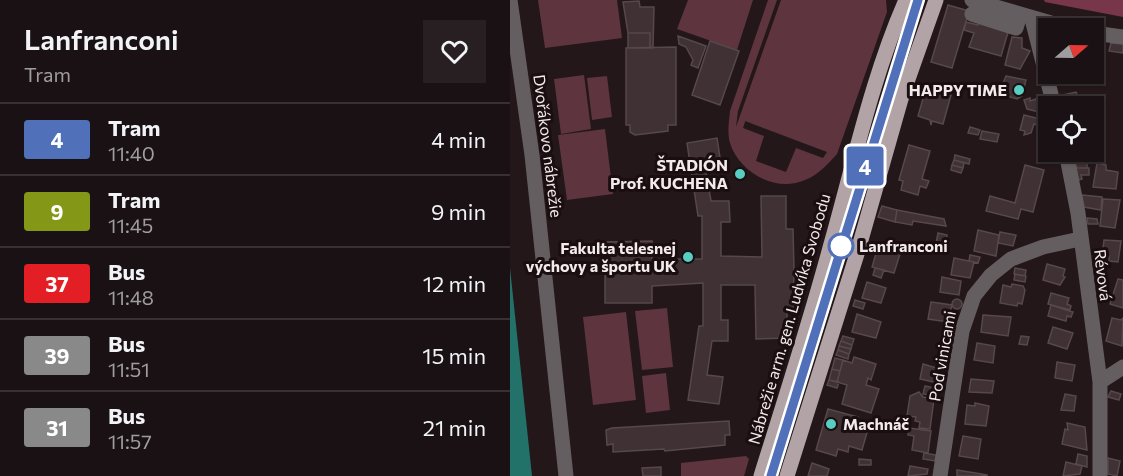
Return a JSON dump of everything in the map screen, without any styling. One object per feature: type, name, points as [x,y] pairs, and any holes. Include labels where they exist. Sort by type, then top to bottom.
[{"type":"main road","name":"Nábrežie arm. gen. Ludvíka Svobodu","points":[[761,476],[824,272],[850,173],[890,42],[906,0]]},
{"type":"main road","points":[[787,476],[863,235],[901,99],[936,0]]},
{"type":"street","name":"Dvořákovo nábrežie","points":[[510,0],[532,155],[566,476]]},
{"type":"street","points":[[972,7],[1038,20]]},
{"type":"street","points":[[1026,17],[1051,96]]},
{"type":"street","points":[[1104,34],[1123,37]]},
{"type":"street","name":"Révová","points":[[1068,162],[1100,382],[1100,476]]},
{"type":"street","name":"Pod vinicami","points":[[940,476],[962,331],[974,296],[991,275],[1011,259],[1043,246],[1080,239]]},
{"type":"street","points":[[1100,382],[1123,367]]},
{"type":"shaded area","points":[[538,0],[617,0],[622,38],[545,48]]},
{"type":"shaded area","points":[[688,0],[753,0],[737,50],[677,29]]},
{"type":"shaded area","points":[[768,0],[777,0],[738,111],[736,127],[781,0],[886,0],[887,12],[837,154],[810,178],[782,184],[770,182],[750,171],[741,163],[730,143],[728,131],[730,111]],"holes":[[[745,121],[827,152],[823,158],[796,148],[786,172],[756,161],[764,136],[743,128]]]},
{"type":"shaded area","points":[[1044,0],[1123,0],[1123,17],[1045,2]]},
{"type":"shaded area","points":[[584,75],[591,129],[561,134],[554,79]]},
{"type":"shaded area","points":[[607,76],[612,117],[592,120],[587,78]]},
{"type":"shaded area","points":[[605,129],[613,194],[567,200],[558,135]]},
{"type":"shaded area","points":[[510,268],[532,476],[510,476]]},
{"type":"shaded area","points":[[667,308],[673,367],[642,370],[635,311]]},
{"type":"shaded area","points":[[626,312],[636,400],[593,405],[583,317]]},
{"type":"shaded area","points":[[666,373],[670,410],[646,413],[642,376]]},
{"type":"shaded area","points":[[746,456],[749,459],[744,476],[681,476],[681,463]]},
{"type":"building","points":[[639,1],[640,7],[654,7],[653,48],[650,48],[650,33],[628,33],[623,2]]},
{"type":"building","points":[[948,5],[969,11],[952,68],[931,62]]},
{"type":"building","points":[[980,20],[1009,29],[1001,56],[969,47],[974,33],[964,30],[966,22],[978,25]]},
{"type":"building","points":[[628,33],[650,33],[650,48],[628,48]]},
{"type":"building","points":[[678,36],[706,46],[698,68],[691,65],[693,60],[686,47],[679,44]]},
{"type":"building","points":[[1012,37],[1022,38],[1022,48],[1030,51],[1020,69],[1005,65]]},
{"type":"building","points":[[710,41],[739,51],[720,105],[692,95]]},
{"type":"building","points":[[1111,43],[1123,44],[1123,53],[1109,51]]},
{"type":"building","points":[[676,47],[676,125],[668,125],[668,131],[635,135],[630,132],[630,125],[626,125],[626,48]]},
{"type":"building","points":[[1006,76],[1026,80],[1022,96],[1017,99],[1004,95],[1005,92],[1000,90]]},
{"type":"building","points":[[926,88],[951,95],[943,124],[932,121],[931,125],[930,120],[918,116]]},
{"type":"building","points":[[1076,92],[1078,96],[1058,96]]},
{"type":"building","points":[[1036,99],[1038,112],[1027,109],[1024,100]]},
{"type":"building","points":[[1024,115],[1038,118],[1038,125],[1034,124],[1031,133],[1024,135],[1025,131],[1020,130]]},
{"type":"building","points":[[970,127],[980,130],[978,135],[968,133]]},
{"type":"building","points":[[982,131],[999,134],[997,142],[980,139]]},
{"type":"building","name":"Fakulta telesnej výchovy a športu UK","points":[[717,138],[721,164],[705,167],[711,201],[729,201],[730,222],[721,222],[721,256],[762,257],[761,196],[786,196],[786,229],[793,229],[794,270],[793,312],[787,312],[787,338],[756,339],[755,285],[721,285],[721,320],[728,320],[728,341],[712,341],[707,375],[723,377],[719,404],[688,400],[699,326],[703,326],[703,283],[652,286],[652,303],[605,303],[605,242],[652,241],[652,259],[702,259],[702,216],[698,216],[687,143]]},
{"type":"building","points":[[909,145],[930,151],[922,179],[929,181],[926,188],[920,186],[918,195],[901,190],[903,181],[899,180]]},
{"type":"building","points":[[955,155],[970,159],[969,164],[954,160]]},
{"type":"building","points":[[954,160],[964,163],[963,168],[952,165]]},
{"type":"building","points":[[1075,162],[1087,162],[1087,168],[1076,168]]},
{"type":"building","points":[[1097,163],[1106,165],[1106,170],[1118,172],[1116,189],[1093,187]]},
{"type":"building","points":[[952,165],[963,168],[961,173],[951,170]]},
{"type":"building","points":[[1025,165],[1044,170],[1033,212],[1021,209],[1018,219],[986,211],[990,196],[1015,203]]},
{"type":"building","points":[[1076,168],[1089,168],[1089,175],[1081,175],[1082,179],[1078,180]]},
{"type":"building","points":[[1082,195],[1102,197],[1101,210],[1084,207]]},
{"type":"building","points":[[1103,199],[1120,200],[1115,228],[1100,226]]},
{"type":"building","points":[[882,206],[897,210],[895,222],[878,217]]},
{"type":"building","points":[[897,210],[944,219],[946,226],[913,221],[912,225],[895,222]]},
{"type":"building","points":[[1087,218],[1097,219],[1098,224],[1088,224]]},
{"type":"building","points":[[978,230],[999,235],[996,256],[974,251]]},
{"type":"building","points":[[1000,232],[1016,235],[1013,246],[998,243]]},
{"type":"building","points":[[938,233],[947,235],[944,251],[935,249]]},
{"type":"building","points":[[1104,240],[1121,241],[1118,262],[1109,261],[1109,257],[1102,256]]},
{"type":"building","points":[[878,247],[900,254],[894,273],[872,267]]},
{"type":"building","points":[[970,255],[980,257],[978,263],[969,261]]},
{"type":"building","points":[[954,258],[974,262],[970,278],[951,275]]},
{"type":"building","points":[[1047,264],[1065,269],[1063,276],[1065,277],[1060,285],[1043,280]]},
{"type":"building","points":[[875,268],[884,270],[881,278],[873,275]]},
{"type":"building","points":[[1015,268],[1026,270],[1025,276],[1014,274]]},
{"type":"building","points":[[1015,274],[1026,276],[1025,282],[1014,280]]},
{"type":"building","points":[[942,277],[961,281],[959,295],[940,292]]},
{"type":"building","points":[[1118,279],[1123,280],[1123,308],[1110,304]]},
{"type":"building","points":[[867,282],[886,288],[881,303],[862,298]]},
{"type":"building","points":[[1012,284],[1023,286],[1025,290],[1022,304],[1018,303],[1017,306],[1000,303],[1003,285],[1011,287]]},
{"type":"building","points":[[1051,293],[1069,298],[1067,304],[1071,306],[1070,310],[1048,304]]},
{"type":"building","points":[[957,299],[962,304],[957,309],[952,304]]},
{"type":"building","points":[[855,300],[865,303],[863,309],[853,306]]},
{"type":"building","points":[[931,302],[952,305],[948,322],[928,319]]},
{"type":"building","points":[[1051,305],[1073,312],[1071,317],[1067,316],[1066,321],[1048,316]]},
{"type":"building","points":[[857,314],[881,322],[876,338],[852,332]]},
{"type":"building","points":[[983,315],[1011,317],[1008,336],[981,332]]},
{"type":"building","points":[[1112,318],[1121,320],[1123,318],[1122,346],[1106,341]]},
{"type":"building","points":[[946,322],[956,323],[955,330],[945,328]]},
{"type":"building","points":[[1053,327],[1073,333],[1067,349],[1048,343]]},
{"type":"building","points":[[843,336],[854,339],[852,345],[841,341]]},
{"type":"building","points":[[1021,336],[1029,337],[1027,345],[1019,344]]},
{"type":"building","points":[[841,341],[852,345],[851,349],[839,346]]},
{"type":"building","points":[[977,343],[995,346],[993,363],[974,360]]},
{"type":"building","points":[[839,346],[851,349],[849,354],[838,350]]},
{"type":"building","points":[[838,350],[849,354],[848,359],[836,355]]},
{"type":"building","points":[[854,357],[876,364],[871,380],[868,378],[866,385],[879,389],[871,413],[842,404],[847,385],[837,382],[843,360],[852,363]]},
{"type":"building","points":[[835,358],[843,360],[840,371],[832,369]]},
{"type":"building","points":[[1057,362],[1075,365],[1072,381],[1055,378]]},
{"type":"building","points":[[923,364],[940,369],[938,383],[920,379]]},
{"type":"building","points":[[832,369],[840,371],[837,382],[829,380]]},
{"type":"building","points":[[971,379],[994,381],[992,393],[969,392]]},
{"type":"building","points":[[829,380],[839,382],[837,388],[827,385]]},
{"type":"building","points":[[925,386],[936,388],[935,396],[923,394]]},
{"type":"building","points":[[1111,391],[1121,394],[1119,400],[1108,397]]},
{"type":"building","points":[[919,392],[923,397],[934,399],[930,429],[919,428],[920,422],[915,421],[916,417],[907,416],[910,396]]},
{"type":"building","points":[[1065,394],[1076,396],[1074,411],[1061,410]]},
{"type":"building","points":[[975,403],[989,406],[986,426],[965,424],[967,405],[975,406]]},
{"type":"building","points":[[828,409],[858,417],[855,425],[868,429],[862,450],[849,446],[848,452],[838,449],[836,456],[816,450]]},
{"type":"building","points":[[729,421],[730,435],[725,435],[725,445],[665,451],[664,449],[613,452],[613,444],[607,445],[606,430],[612,428]]},
{"type":"building","points":[[1067,423],[1085,427],[1087,450],[1062,444],[1065,429],[1068,430]]},
{"type":"building","points":[[909,428],[931,431],[928,453],[912,450],[914,436],[908,435]]},
{"type":"building","points":[[963,436],[981,439],[978,459],[959,456]]},
{"type":"building","points":[[924,453],[936,455],[935,461],[923,459]]},
{"type":"building","points":[[1078,454],[1087,456],[1087,467],[1076,464]]},
{"type":"building","points":[[1108,458],[1120,461],[1117,476],[1108,474]]},
{"type":"building","points":[[859,459],[871,460],[871,465],[859,465]]},
{"type":"building","points":[[1066,462],[1082,466],[1080,474],[1063,476]]},
{"type":"building","points":[[812,463],[829,469],[827,476],[808,476]]},
{"type":"building","points":[[910,466],[928,469],[927,474],[908,476]]},
{"type":"building","points":[[661,467],[661,476],[643,476],[642,468]]},
{"type":"building","points":[[957,470],[987,475],[987,476],[957,476]]},
{"type":"tram line","name":"4","points":[[771,476],[901,47],[918,0]]},
{"type":"tram line","points":[[777,476],[924,0]]},
{"type":"place","name":"HAPPY TIME","points":[[1019,90]]},
{"type":"place","name":"ŠTADIÓN Prof. KUCHENA","points":[[740,174]]},
{"type":"place","name":"Lanfranconi","points":[[841,246]]},
{"type":"place","name":"Fakulta telesnej výchovy a športu UK","points":[[688,257]]},
{"type":"place","name":"Machnáč","points":[[831,424]]}]
